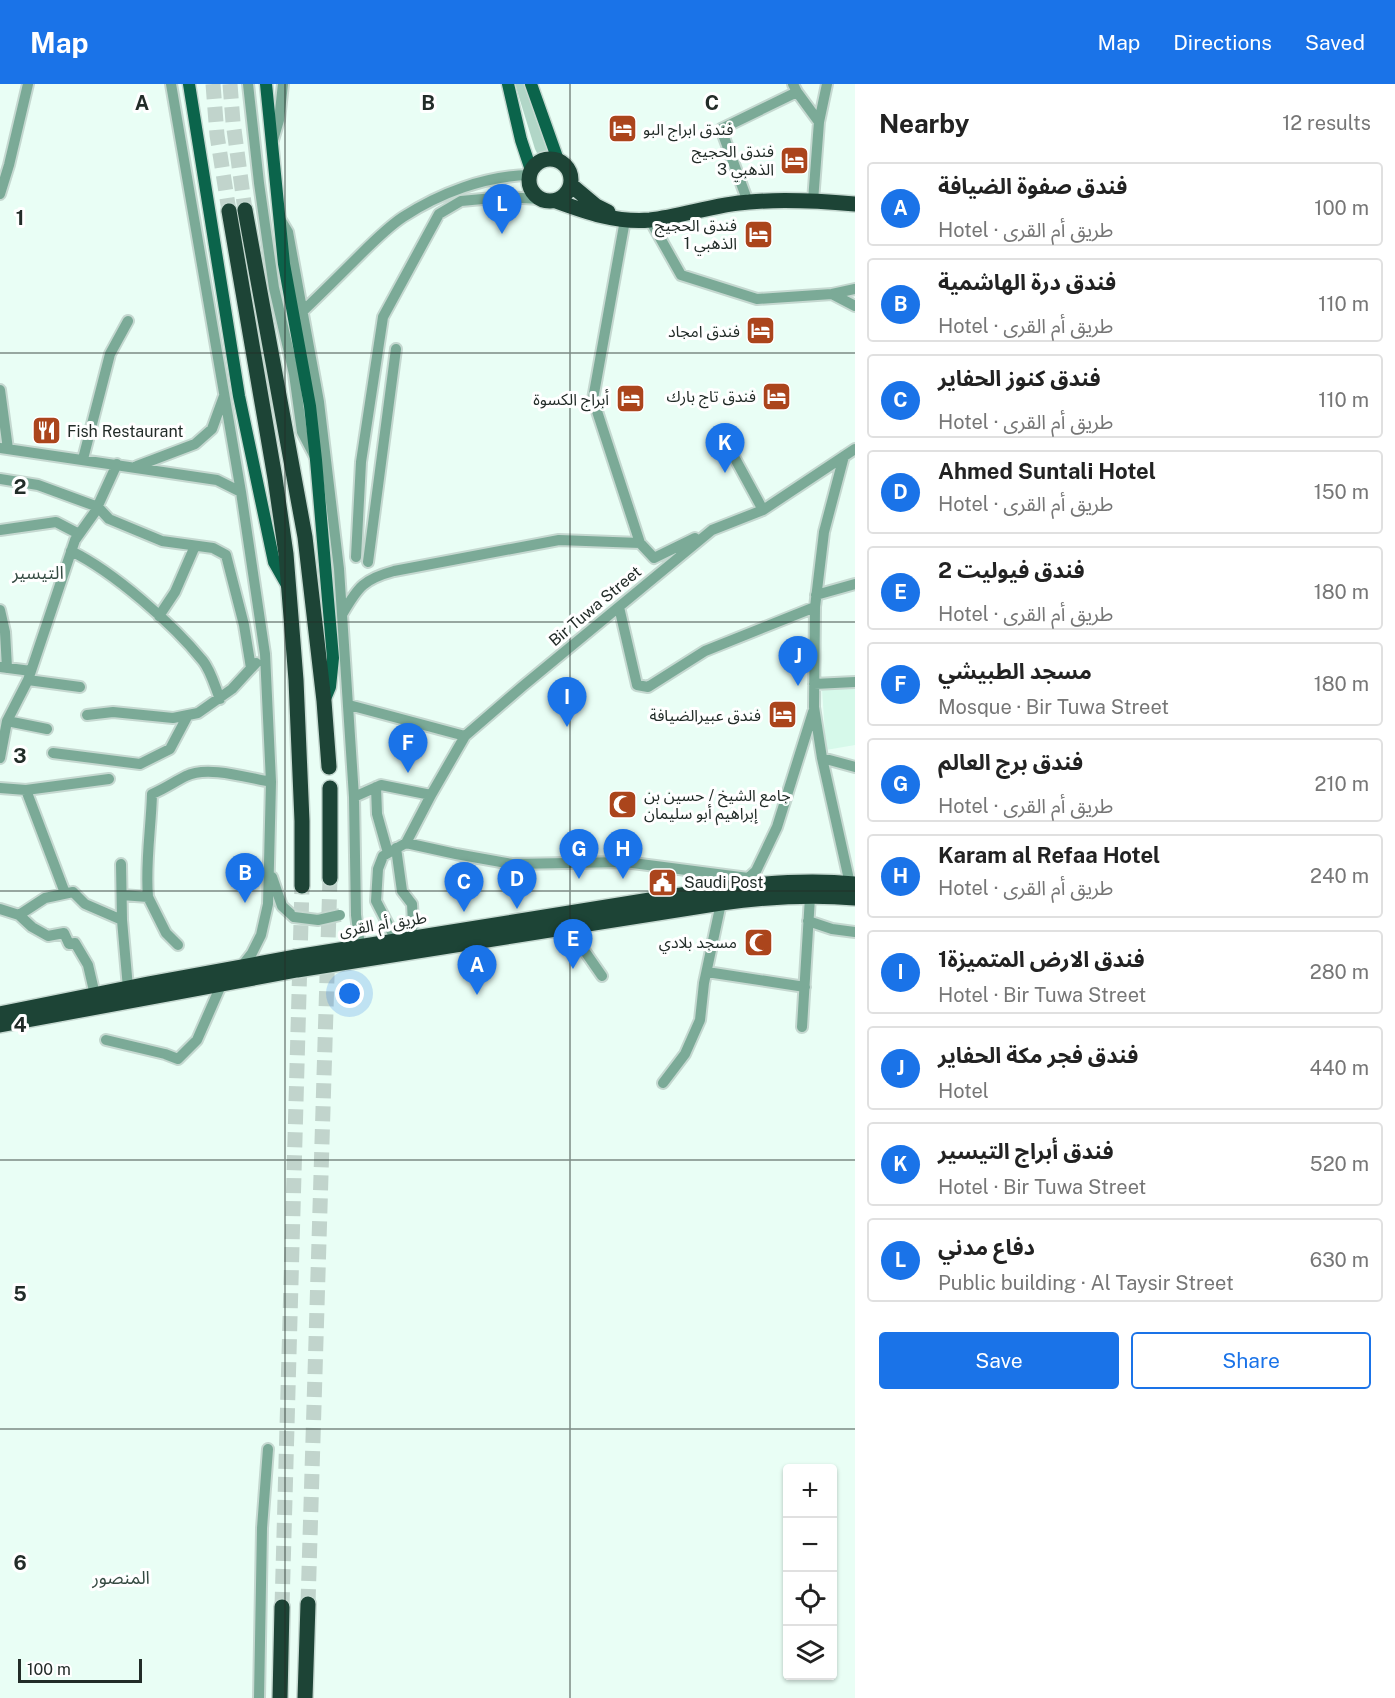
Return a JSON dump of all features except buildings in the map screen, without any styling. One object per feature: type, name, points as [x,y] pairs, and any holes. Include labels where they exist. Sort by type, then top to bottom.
[{"type":"highway","points":[[548,200],[566,195],[571,186],[571,173],[568,168],[558,160],[552,159],[540,161],[530,172],[531,189],[548,200],[585,212],[625,220],[650,220],[748,202],[813,201],[855,204]]},
{"type":"highway","points":[[571,186],[596,206],[625,220]]},
{"type":"highway","points":[[245,210],[304,537],[324,700],[329,767]]},
{"type":"highway","points":[[229,211],[286,554],[297,692],[302,886]]},
{"type":"highway","points":[[330,788],[330,878]]},
{"type":"highway","points":[[721,903],[744,882]]},
{"type":"highway","name":"طريق أم القرى","points":[[93,1000],[128,988],[241,967],[744,882],[801,882],[853,889]]},
{"type":"highway","name":"طريق أم القرى","points":[[27,1014],[93,1000],[222,983],[721,903],[755,898],[810,897],[853,889]]},
{"type":"highway","points":[[0,1006],[93,1000]]},
{"type":"highway","points":[[0,1032],[93,1000]]},
{"type":"highway","points":[[0,1014],[27,1014]]},
{"type":"highway","points":[[0,1024],[27,1014]]},
{"type":"highway","points":[[305,1698],[308,1604]]},
{"type":"highway","points":[[280,1698],[282,1607]]},
{"type":"main road","points":[[189,84],[239,396],[274,562],[289,589]]},
{"type":"main road","points":[[266,84],[278,214],[289,298],[309,406],[316,460],[333,658],[330,687],[324,700]]},
{"type":"main road","points":[[508,84],[530,172]]},
{"type":"main road","points":[[531,84],[558,160]]},
{"type":"street","points":[[0,194],[28,84]]},
{"type":"street","points":[[171,84],[241,492],[265,654],[271,782],[268,904],[261,934],[241,967]]},
{"type":"street","points":[[248,84],[274,288],[294,374],[302,432],[316,460]]},
{"type":"street","points":[[272,143],[279,120],[283,84]]},
{"type":"street","points":[[813,201],[819,122],[827,84]]},
{"type":"street","points":[[748,202],[721,129],[795,88],[819,122]]},
{"type":"street","points":[[302,312],[379,236],[402,218],[457,190],[530,172]]},
{"type":"street","points":[[457,190],[461,201]]},
{"type":"street","points":[[356,557],[361,462],[383,317],[439,214],[461,201],[504,197],[548,200]]},
{"type":"street","points":[[278,214],[288,232],[319,402],[337,545],[349,705],[354,797],[355,886],[360,946]]},
{"type":"street","points":[[625,220],[593,399],[640,543],[654,558],[712,530]]},
{"type":"street","points":[[650,220],[681,274],[757,299],[832,294],[855,289]]},
{"type":"street","points":[[832,294],[855,306]]},
{"type":"street","points":[[83,459],[110,354],[128,321]]},
{"type":"street","points":[[368,562],[396,349]]},
{"type":"street","points":[[0,390],[4,448],[217,480],[241,492]]},
{"type":"street","points":[[135,466],[195,444],[212,429],[224,396]]},
{"type":"street","name":"Bir Tuwa Street","points":[[465,736],[712,530],[762,510],[855,448]]},
{"type":"street","points":[[732,453],[762,510]]},
{"type":"street","points":[[844,456],[824,532],[816,595],[814,707],[822,758],[853,889]]},
{"type":"street","points":[[0,758],[7,721],[29,676],[75,540],[98,507],[117,464]]},
{"type":"street","points":[[0,479],[38,485],[98,507],[109,519],[162,541],[213,548],[226,555],[244,625],[251,668]]},
{"type":"street","points":[[0,530],[56,522],[79,534]]},
{"type":"street","points":[[343,613],[356,589],[377,575],[394,570],[559,540],[640,543]]},
{"type":"street","points":[[337,545],[380,568],[394,570]]},
{"type":"street","points":[[159,616],[175,592],[195,546]]},
{"type":"street","points":[[71,551],[93,562],[159,616],[204,663],[220,699]]},
{"type":"street","points":[[816,595],[855,584]]},
{"type":"street","points":[[619,607],[637,686],[648,687],[705,651],[815,607]]},
{"type":"street","points":[[0,610],[5,632],[3,668],[80,687]]},
{"type":"street","points":[[87,715],[113,712],[173,718],[198,713],[220,699],[265,654]]},
{"type":"street","points":[[814,684],[855,682]]},
{"type":"street","points":[[349,705],[465,736],[397,848],[383,856],[378,869],[376,901],[403,939],[413,923],[412,904],[402,891],[397,848],[377,814],[376,787]]},
{"type":"street","points":[[397,848],[456,854],[512,864],[625,862],[744,882],[756,871],[777,827],[814,707]]},
{"type":"street","points":[[53,753],[140,764],[170,749],[188,715]]},
{"type":"street","points":[[7,721],[47,729]]},
{"type":"street","points":[[822,758],[855,767]]},
{"type":"street","points":[[178,945],[166,933],[148,897],[146,874],[152,794],[187,775],[204,772],[271,782]]},
{"type":"street","points":[[0,788],[26,790],[109,779]]},
{"type":"street","points":[[354,797],[381,785],[431,795]]},
{"type":"street","points":[[26,790],[65,893]]},
{"type":"street","points":[[122,864],[122,920],[128,988]]},
{"type":"street","points":[[270,872],[282,906],[294,917],[318,920],[340,915],[349,907],[355,886]]},
{"type":"street","points":[[19,915],[45,898],[73,892],[85,904],[122,920]]},
{"type":"street","points":[[122,896],[148,897]]},
{"type":"street","points":[[802,1027],[810,897]]},
{"type":"street","points":[[663,1083],[685,1054],[700,1020],[721,903]]},
{"type":"street","points":[[0,909],[19,915],[32,927],[48,936],[64,933],[69,944],[75,943],[88,965],[93,1000]]},
{"type":"street","points":[[808,921],[832,929],[855,932]]},
{"type":"street","points":[[568,927],[603,976]]},
{"type":"street","points":[[707,972],[805,987]]},
{"type":"street","points":[[106,1040],[178,1059],[197,1040],[222,983]]},
{"type":"street","points":[[259,1698],[262,1528],[268,1449]]},
{"type":"shaded area","points":[[515,84],[524,84],[537,122],[550,148],[549,153],[539,157],[535,149]]},
{"type":"shaded area","points":[[855,686],[855,745],[826,750],[822,689]]},
{"type":"tunnel","points":[[213,84],[217,135],[229,211]]},
{"type":"tunnel","points":[[230,84],[245,210]]},
{"type":"tunnel","points":[[308,1604],[330,878]]},
{"type":"tunnel","points":[[282,1607],[302,886]]},
{"type":"place","name":"فندق ابراج البو","points":[[622,129]]},
{"type":"place","name":"فندق الحجيج الذهبي 3","points":[[795,160]]},
{"type":"place","name":"دفاع مدني","points":[[502,234]]},
{"type":"place","name":"فندق الحجيج الذهبي 1","points":[[758,234]]},
{"type":"place","name":"فندق امجاد","points":[[761,331]]},
{"type":"place","name":"فندق تاج بارك","points":[[777,396]]},
{"type":"place","name":"أبراج الكسوة","points":[[630,399]]},
{"type":"place","name":"Fish Restaurant","points":[[46,431]]},
{"type":"place","name":"فندق أبراج التيسير","points":[[725,473]]},
{"type":"place","name":"فندق فجر مكة الحفاير","points":[[798,686]]},
{"type":"place","name":"فندق عبيرالضيافة","points":[[782,715]]},
{"type":"place","name":"فندق الارض المتميزة1","points":[[567,727]]},
{"type":"place","name":"مسجد الطبيشي","points":[[408,773]]},
{"type":"place","name":"جامع الشيخ / حسين بن إبراهيم أبو سليمان","points":[[623,804]]},
{"type":"place","name":"فندق برج العالم","points":[[579,879]]},
{"type":"place","name":"Karam al Refaa Hotel","points":[[623,879]]},
{"type":"place","name":"Saudi Post","points":[[663,882]]},
{"type":"place","name":"فندق درة الهاشمية","points":[[245,903]]},
{"type":"place","name":"Ahmed Suntali Hotel","points":[[517,909]]},
{"type":"place","name":"فندق كنوز الحفاير","points":[[464,912]]},
{"type":"place","name":"مسجد بلادي","points":[[758,942]]},
{"type":"place","name":"فندق فيوليت 2","points":[[573,969]]},
{"type":"place","name":"فندق صفوة الضيافة","points":[[477,995]]},
{"type":"district","name":"التيسير","points":[[38,572]]},
{"type":"district","name":"المنصور","points":[[121,1577]]}]
